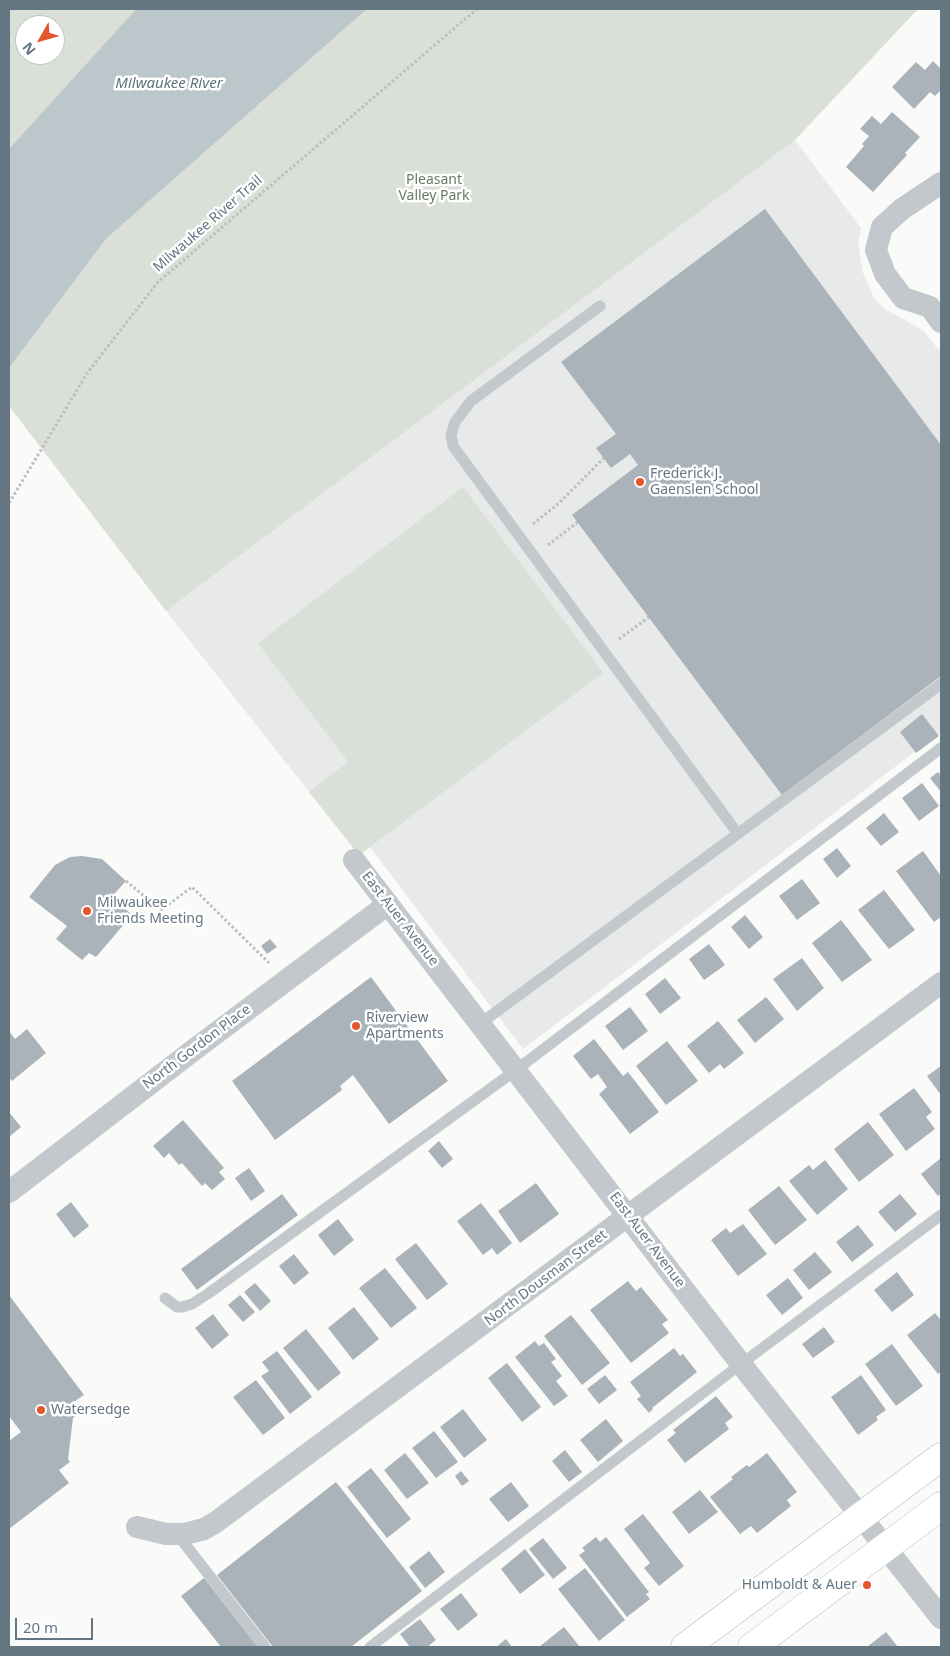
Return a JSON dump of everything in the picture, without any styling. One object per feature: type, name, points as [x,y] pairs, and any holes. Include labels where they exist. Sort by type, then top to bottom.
[{"type":"main road","points":[[685,1647],[941,1457]]},
{"type":"main road","points":[[752,1647],[941,1506]]},
{"type":"street","points":[[936,314],[903,298],[885,274],[876,250],[882,227],[902,209],[941,183]]},
{"type":"street","name":"East Auer Avenue","points":[[354,860],[741,1364],[941,1618]]},
{"type":"street","name":"North Gordon Place","points":[[9,1192],[195,1048],[388,904]]},
{"type":"street","name":"North Dousman Street","points":[[137,1526],[166,1534],[185,1534],[204,1529],[216,1522],[941,983]]},
{"type":"lane","points":[[600,306],[471,401],[455,422],[451,435],[452,446],[738,834]]},
{"type":"lane","points":[[481,1023],[941,684]]},
{"type":"lane","points":[[165,1298],[177,1307],[187,1306],[196,1302],[516,1070],[941,748]]},
{"type":"lane","points":[[370,1647],[741,1364],[941,1215]]},
{"type":"lane","points":[[177,1534],[264,1647]]},
{"type":"path","name":"Milwaukee River Trail","points":[[9,503],[88,372],[158,282],[477,9]]},
{"type":"path","points":[[530,526],[558,504],[604,458]]},
{"type":"path","points":[[546,546],[578,522]]},
{"type":"path","points":[[616,641],[648,617]]},
{"type":"path","points":[[126,881],[161,910],[192,887],[273,965]]},
{"type":"shaded area","name":"Frederick J. Gaenslen School","points":[[795,140],[861,228],[858,243],[863,273],[874,298],[885,309],[924,331],[941,353],[941,732],[523,1049],[370,847],[359,855],[166,611]]},
{"type":"green space","points":[[9,9],[136,9],[9,149]]},
{"type":"green space","name":"Pleasant Valley Park","points":[[367,9],[918,9],[795,140],[166,611],[9,406],[9,368],[106,239]]},
{"type":"green space","points":[[463,487],[603,673],[359,855],[309,792],[348,762],[258,643]]},
{"type":"water","name":"Milwaukee River","points":[[136,9],[367,9],[106,239],[9,368],[9,149]]},
{"type":"building","points":[[933,61],[941,69],[941,90],[935,96],[930,92],[914,109],[892,87],[916,62],[925,70]]},
{"type":"building","points":[[892,112],[920,137],[905,153],[907,155],[873,192],[846,167],[864,146],[862,144],[869,136],[860,129],[872,116],[881,124]]},
{"type":"building","points":[[765,209],[941,445],[941,676],[782,795],[572,515],[638,465],[630,454],[611,468],[596,448],[616,434],[561,362]]},
{"type":"building","points":[[922,714],[939,736],[916,753],[900,732]]},
{"type":"building","points":[[938,772],[941,776],[941,792],[930,778]]},
{"type":"building","points":[[922,783],[939,806],[919,821],[902,798]]},
{"type":"building","points":[[884,813],[899,832],[881,846],[866,828]]},
{"type":"building","points":[[837,848],[851,866],[837,878],[823,859]]},
{"type":"building","points":[[923,851],[941,876],[941,917],[934,922],[896,871]]},
{"type":"building","name":"Milwaukee Friends Meeting","points":[[82,856],[102,859],[126,881],[115,893],[124,902],[122,906],[132,915],[96,957],[89,953],[82,960],[56,939],[67,926],[29,897],[55,865],[70,857]]},
{"type":"building","points":[[802,879],[820,903],[797,920],[779,896]]},
{"type":"building","points":[[884,890],[915,930],[889,949],[858,910]]},
{"type":"building","points":[[745,915],[763,937],[749,949],[731,927]]},
{"type":"building","points":[[841,920],[872,960],[842,982],[812,943]]},
{"type":"building","points":[[270,939],[277,947],[267,954],[261,946]]},
{"type":"building","points":[[709,944],[725,965],[704,980],[689,959]]},
{"type":"building","points":[[802,958],[824,988],[797,1011],[773,979]]},
{"type":"building","name":"Riverview Apartments","points":[[371,977],[448,1081],[389,1124],[353,1075],[340,1086],[342,1090],[275,1140],[232,1081]]},
{"type":"building","points":[[665,978],[681,998],[660,1014],[645,994]]},
{"type":"building","points":[[766,997],[784,1019],[755,1043],[737,1020]]},
{"type":"building","points":[[630,1007],[648,1031],[623,1050],[605,1026]]},
{"type":"building","points":[[718,1021],[744,1053],[724,1069],[720,1064],[709,1073],[687,1046]]},
{"type":"building","points":[[27,1029],[46,1053],[12,1081],[9,1077],[9,1031],[15,1039]]},
{"type":"building","points":[[594,1039],[623,1076],[628,1072],[659,1112],[630,1134],[599,1094],[607,1087],[598,1074],[591,1079],[573,1056]]},
{"type":"building","points":[[667,1041],[698,1081],[666,1105],[636,1066]]},
{"type":"building","points":[[941,1066],[941,1095],[927,1076]]},
{"type":"building","points":[[914,1088],[932,1112],[926,1117],[935,1129],[906,1151],[879,1114]]},
{"type":"building","points":[[9,1112],[21,1127],[9,1137]]},
{"type":"building","points":[[183,1120],[224,1168],[219,1172],[225,1179],[212,1190],[205,1183],[202,1186],[182,1163],[179,1165],[169,1153],[164,1158],[153,1146]]},
{"type":"building","points":[[868,1122],[894,1155],[859,1182],[834,1149]]},
{"type":"building","points":[[439,1141],[453,1159],[442,1168],[428,1151]]},
{"type":"building","points":[[941,1158],[941,1193],[938,1196],[921,1174]]},
{"type":"building","points":[[825,1160],[848,1189],[817,1215],[789,1181],[809,1165],[813,1170]]},
{"type":"building","points":[[249,1168],[265,1191],[251,1201],[235,1178]]},
{"type":"building","points":[[536,1183],[559,1214],[520,1243],[498,1211]]},
{"type":"building","points":[[779,1186],[807,1220],[775,1245],[748,1210]]},
{"type":"building","points":[[282,1194],[298,1215],[197,1290],[181,1269]]},
{"type":"building","points":[[900,1194],[917,1214],[895,1232],[878,1212]]},
{"type":"building","points":[[71,1202],[89,1226],[74,1238],[56,1214]]},
{"type":"building","points":[[481,1203],[512,1243],[497,1255],[492,1248],[483,1255],[457,1221]]},
{"type":"building","points":[[338,1219],[354,1240],[334,1256],[318,1235]]},
{"type":"building","points":[[743,1224],[767,1254],[738,1276],[711,1240],[726,1228],[730,1233]]},
{"type":"building","points":[[858,1225],[874,1245],[852,1262],[836,1242]]},
{"type":"building","points":[[416,1243],[448,1284],[427,1300],[395,1259]]},
{"type":"building","points":[[815,1252],[832,1272],[809,1290],[793,1270]]},
{"type":"building","points":[[294,1254],[309,1273],[294,1285],[279,1266]]},
{"type":"building","points":[[385,1268],[417,1308],[391,1328],[359,1288]]},
{"type":"building","points":[[897,1272],[914,1295],[892,1312],[874,1290]]},
{"type":"building","points":[[788,1278],[803,1298],[782,1315],[766,1295]]},
{"type":"building","points":[[628,1281],[636,1291],[641,1287],[668,1320],[662,1324],[669,1333],[631,1363],[590,1310]]},
{"type":"building","points":[[255,1283],[271,1301],[260,1311],[244,1292]]},
{"type":"building","name":"Watersedge","points":[[9,1295],[84,1395],[69,1405],[77,1415],[73,1418],[68,1459],[70,1462],[59,1470],[69,1483],[9,1529],[9,1441],[21,1432],[9,1416]]},
{"type":"building","points":[[240,1295],[255,1312],[243,1322],[228,1305]]},
{"type":"building","points":[[354,1307],[379,1339],[353,1360],[328,1328]]},
{"type":"building","points":[[935,1313],[941,1320],[941,1372],[938,1374],[907,1335]]},
{"type":"building","points":[[213,1314],[229,1335],[212,1349],[195,1328]]},
{"type":"building","points":[[571,1315],[610,1363],[582,1385],[544,1336]]},
{"type":"building","points":[[824,1327],[835,1342],[813,1358],[802,1344]]},
{"type":"building","points":[[306,1329],[341,1373],[318,1391],[283,1348]]},
{"type":"building","points":[[535,1341],[539,1346],[544,1343],[556,1359],[551,1362],[562,1376],[556,1381],[568,1396],[554,1406],[515,1357]]},
{"type":"building","points":[[892,1344],[923,1386],[896,1406],[865,1364]]},
{"type":"building","points":[[674,1348],[680,1356],[683,1354],[697,1372],[652,1408],[649,1413],[637,1399],[641,1396],[630,1382]]},
{"type":"building","points":[[277,1351],[312,1397],[290,1414],[261,1376],[269,1371],[262,1362]]},
{"type":"building","points":[[507,1363],[541,1407],[522,1422],[488,1378]]},
{"type":"building","points":[[605,1375],[617,1390],[599,1404],[587,1389]]},
{"type":"building","points":[[861,1375],[886,1410],[876,1417],[878,1420],[858,1435],[831,1397]]},
{"type":"building","points":[[256,1380],[285,1418],[263,1435],[233,1397]]},
{"type":"building","points":[[716,1396],[733,1417],[725,1423],[729,1429],[685,1463],[667,1440],[676,1433],[673,1430]]},
{"type":"building","points":[[463,1409],[487,1440],[464,1458],[440,1427]]},
{"type":"building","points":[[606,1419],[623,1441],[598,1462],[580,1440]]},
{"type":"building","points":[[434,1431],[458,1462],[436,1478],[412,1448]]},
{"type":"building","points":[[565,1450],[582,1472],[569,1482],[552,1461]]},
{"type":"building","points":[[405,1453],[429,1483],[407,1499],[384,1470]]},
{"type":"building","points":[[767,1453],[797,1492],[787,1500],[791,1506],[757,1533],[751,1526],[740,1534],[710,1497],[733,1479],[731,1477],[747,1465],[749,1467]]},
{"type":"building","points":[[371,1468],[411,1519],[387,1538],[347,1487]]},
{"type":"building","points":[[461,1471],[469,1481],[462,1486],[455,1476]]},
{"type":"building","points":[[336,1482],[422,1591],[351,1647],[273,1647],[217,1575]]},
{"type":"building","points":[[511,1482],[529,1506],[508,1522],[489,1499]]},
{"type":"building","points":[[700,1490],[718,1512],[689,1534],[672,1512]]},
{"type":"building","points":[[643,1514],[684,1566],[659,1586],[644,1568],[650,1563],[624,1529]]},
{"type":"building","points":[[596,1537],[600,1542],[606,1537],[649,1592],[646,1594],[650,1599],[627,1617],[579,1555],[585,1551],[582,1548]]},
{"type":"building","points":[[543,1538],[567,1568],[553,1579],[529,1549]]},
{"type":"building","points":[[525,1549],[545,1575],[520,1594],[501,1569]]},
{"type":"building","points":[[429,1551],[445,1572],[425,1588],[409,1567]]},
{"type":"building","points":[[585,1568],[625,1620],[599,1641],[558,1589]]},
{"type":"building","points":[[204,1578],[258,1647],[221,1647],[181,1596]]},
{"type":"building","points":[[461,1593],[478,1615],[458,1631],[440,1609]]},
{"type":"building","points":[[420,1619],[436,1640],[427,1647],[410,1647],[400,1634]]},
{"type":"building","points":[[564,1627],[580,1647],[539,1647]]},
{"type":"building","points":[[886,1632],[898,1647],[867,1647]]},
{"type":"building","points":[[506,1639],[512,1647],[496,1647]]},
{"type":"place","name":"Frederick J. Gaenslen School","points":[[640,482]]},
{"type":"place","name":"Milwaukee Friends Meeting","points":[[87,911]]},
{"type":"place","name":"Riverview Apartments","points":[[356,1026]]},
{"type":"place","name":"Watersedge","points":[[41,1410]]},
{"type":"place","name":"Humboldt & Auer","points":[[867,1585]]}]
